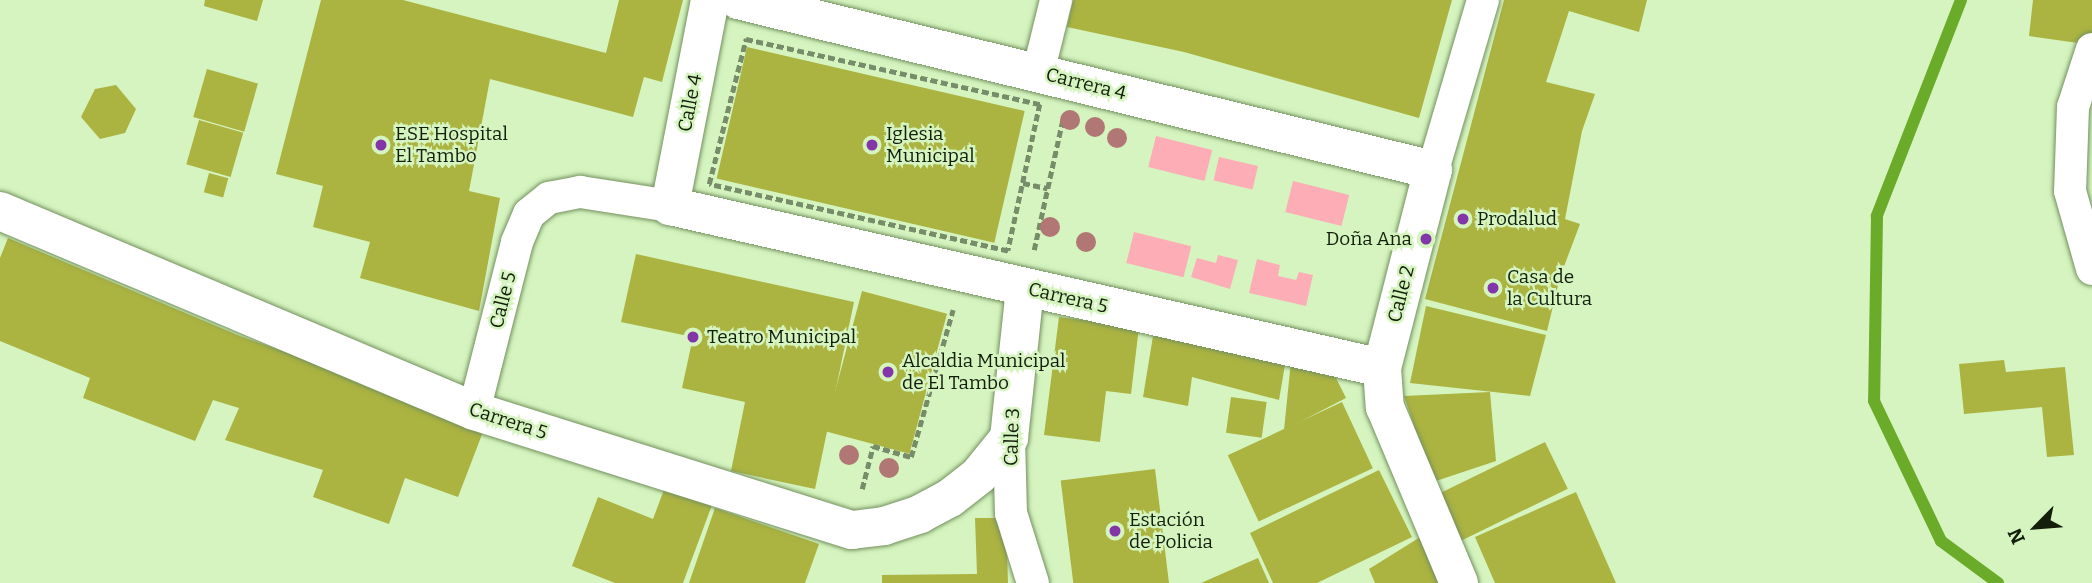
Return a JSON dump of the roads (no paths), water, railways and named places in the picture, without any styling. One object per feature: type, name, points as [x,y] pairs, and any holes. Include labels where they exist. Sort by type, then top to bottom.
[{"type":"main road","name":"Calle 4","points":[[670,206],[710,0]]},
{"type":"main road","name":"Carrera 4","points":[[738,0],[1433,170]]},
{"type":"main road","name":"Calle 2","points":[[1433,170],[1382,368],[1385,407],[1459,583]]},
{"type":"main road","name":"Carrera 5","points":[[670,206],[1382,368]]},
{"type":"main road","name":"Carrera 5","points":[[0,211],[474,411],[852,530],[884,526],[950,498],[979,475],[1009,438]]},
{"type":"main road","name":"Calle 3","points":[[1009,438],[1025,288]]},
{"type":"street","points":[[1055,77],[1056,0]]},
{"type":"street","name":"Calle 2","points":[[1433,170],[1483,0]]},
{"type":"street","points":[[2092,49],[2073,107],[2070,191],[2092,270]]},
{"type":"street","name":"Carrera 5","points":[[549,198],[580,192],[670,206]]},
{"type":"street","name":"Calle 5","points":[[474,411],[517,242],[529,214],[549,198]]},
{"type":"street","name":"Calle 3","points":[[1009,438],[1011,513],[1033,583]]},
{"type":"waterway","points":[[1961,0],[1877,216],[1874,401],[1941,541],[1998,583]]},
{"type":"place","name":"ESE Hospital El Tambo","points":[[381,145]]},
{"type":"place","name":"Iglesia Municipal","points":[[872,145]]},
{"type":"place","name":"Prodalud","points":[[1463,219]]},
{"type":"place","name":"Doña Ana","points":[[1426,239]]},
{"type":"place","name":"Casa de la Cultura","points":[[1493,288]]},
{"type":"place","name":"Teatro Municipal","points":[[693,337]]},
{"type":"place","name":"Alcaldia Municipal de El Tambo","points":[[888,372]]},
{"type":"place","name":"Estación de Policia","points":[[1115,531]]}]
